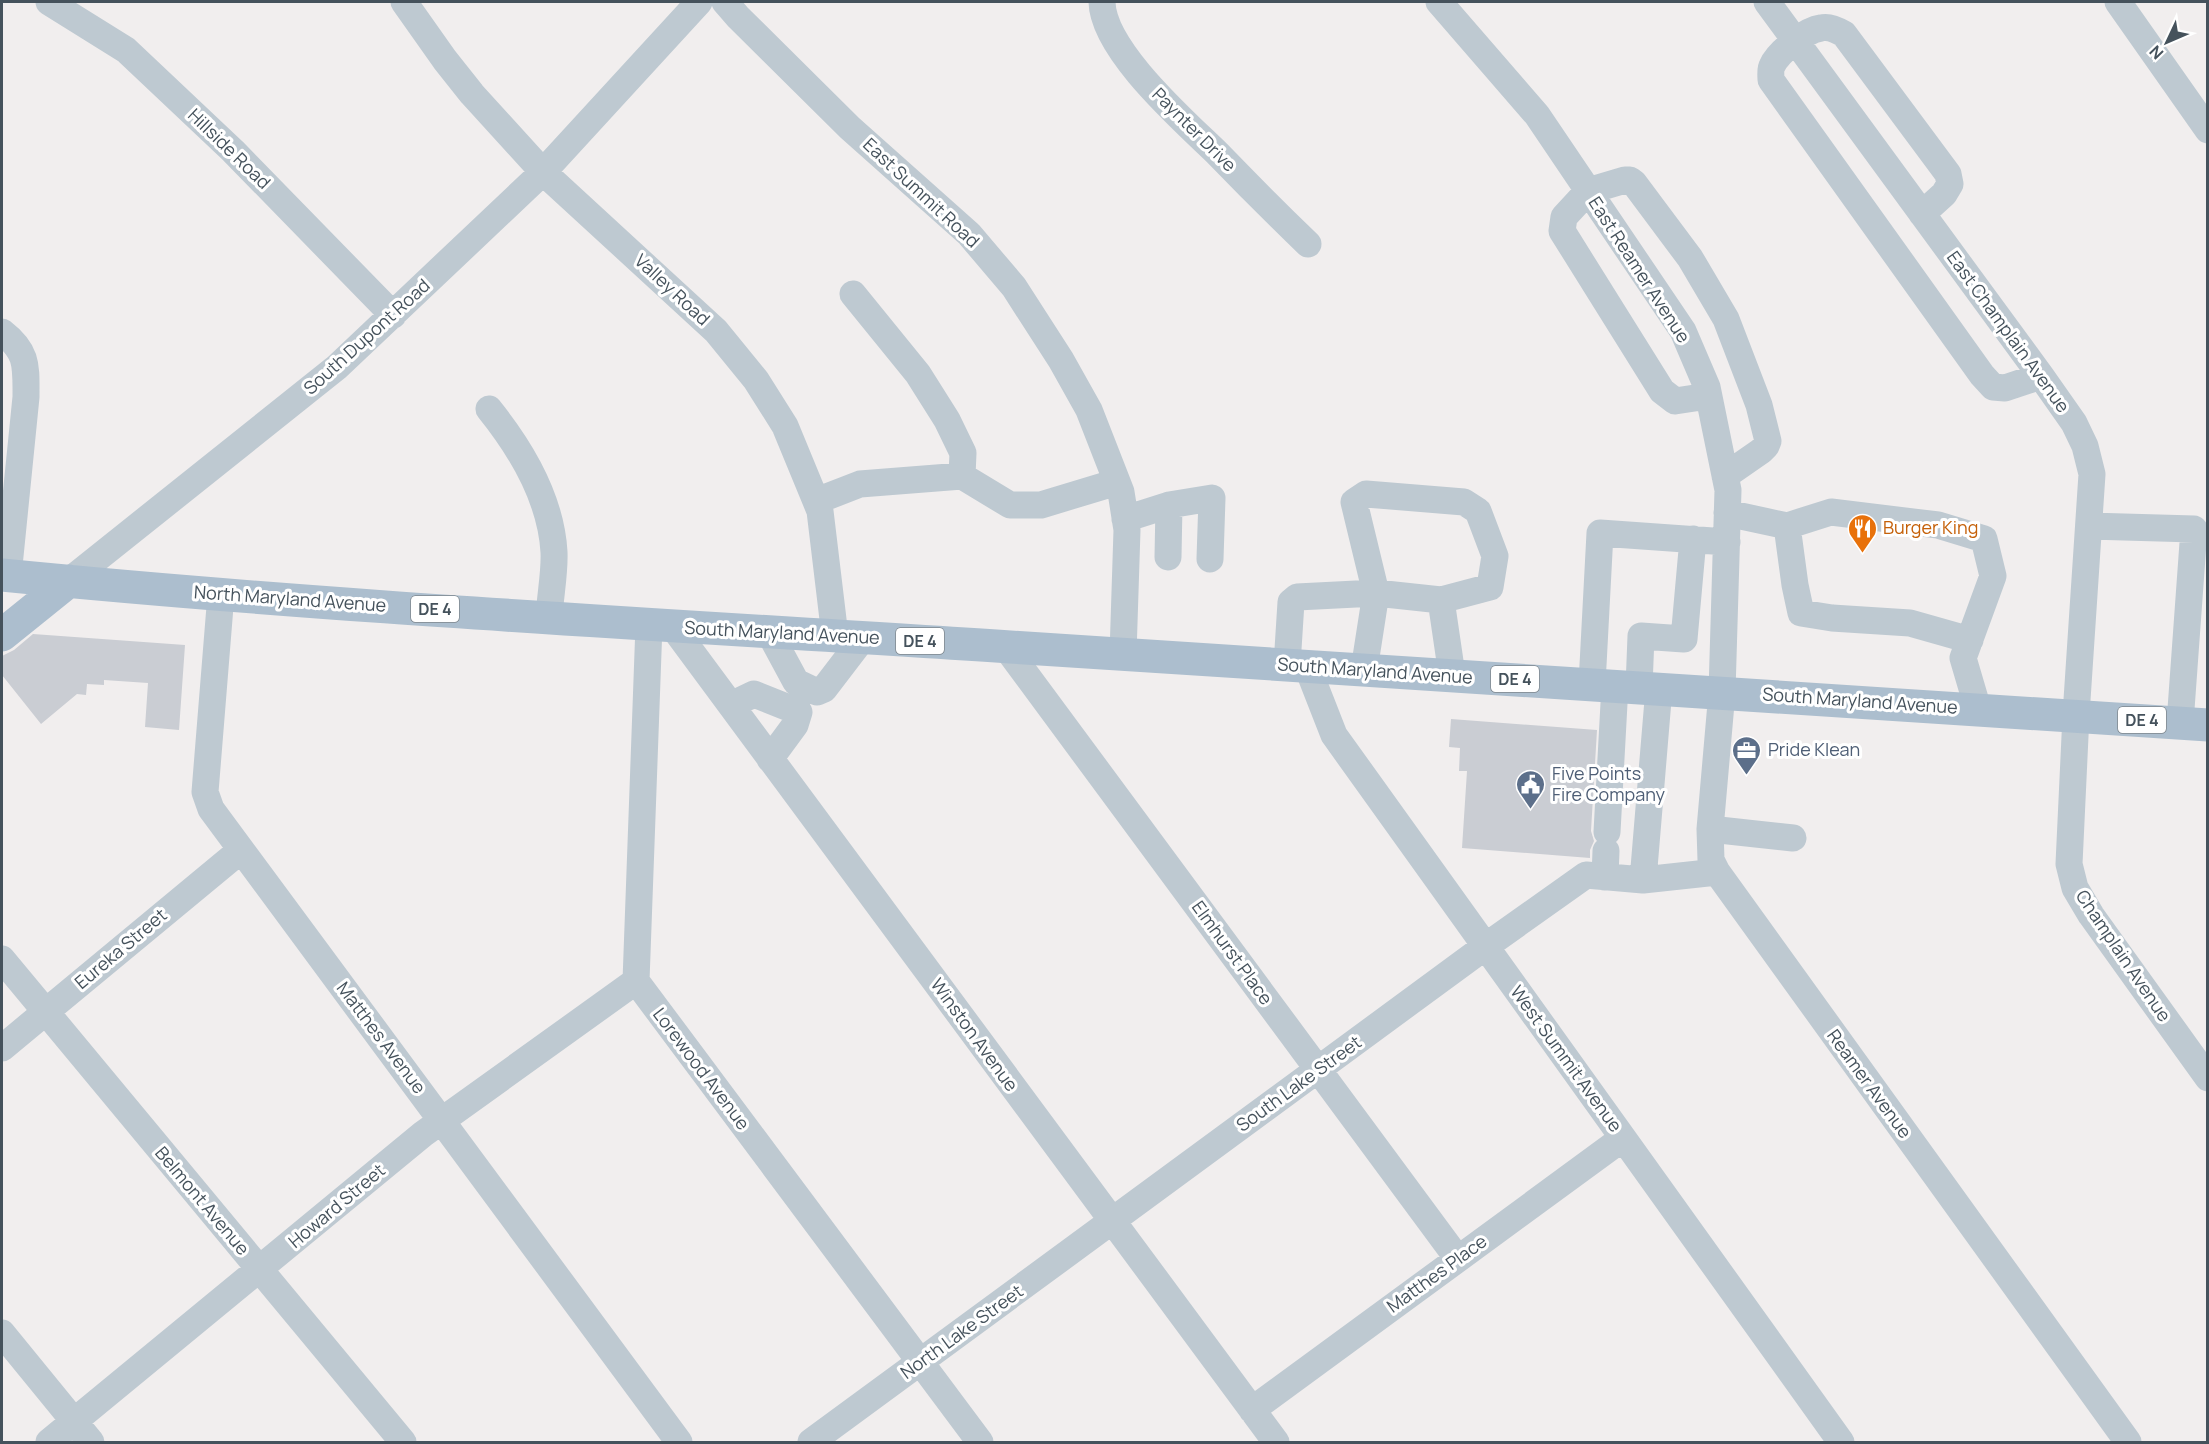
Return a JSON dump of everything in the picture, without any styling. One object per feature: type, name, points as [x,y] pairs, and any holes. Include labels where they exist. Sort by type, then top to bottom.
[{"type":"main road","name":"North Maryland Avenue","points":[[5,576],[661,626]]},
{"type":"main road","name":"South Dupont Road","points":[[2,635],[69,581]]},
{"type":"main road","name":"South Maryland Avenue","points":[[661,626],[1005,646],[2194,724]]},
{"type":"street","name":"Hillside Road","points":[[49,2],[126,50],[233,151],[393,315]]},
{"type":"street","name":"Valley Road","points":[[404,2],[445,60],[543,172],[716,331],[756,380],[785,426],[820,511],[825,551],[849,637]]},
{"type":"street","name":"South Dupont Road","points":[[69,581],[337,368],[543,172],[699,2]]},
{"type":"street","name":"East Summit Road","points":[[725,2],[850,128],[969,234],[1014,287],[1061,360],[1089,410],[1121,492],[1127,530],[1123,654]]},
{"type":"street","name":"Paynter Drive","points":[[1102,2],[1102,11],[1121,50],[1146,82],[1308,244]]},
{"type":"street","name":"East Reamer Avenue","points":[[1439,2],[1537,115],[1683,331],[1707,387],[1728,490],[1722,692]]},
{"type":"street","name":"East Champlain Avenue","points":[[1767,2],[2074,423],[2085,446],[2092,474],[2076,715]]},
{"type":"street","points":[[2118,2],[2208,130]]},
{"type":"street","points":[[1922,214],[1944,194],[1950,184],[1948,174],[1844,34],[1833,28],[1820,28],[1796,40],[1780,54],[1771,66],[1771,80],[1975,365],[1993,387],[2006,388],[2040,376]]},
{"type":"street","points":[[1708,396],[1675,400],[1662,391],[1562,231],[1564,217],[1588,191],[1625,180],[1634,183],[1690,258],[1726,319],[1759,405],[1768,441],[1761,451],[1725,476]]},
{"type":"street","points":[[853,294],[918,374],[947,420],[963,453],[962,476]]},
{"type":"street","points":[[5,340],[23,355],[26,397],[5,576]]},
{"type":"street","points":[[489,409],[509,434],[528,466],[547,514],[554,553],[549,618]]},
{"type":"street","points":[[816,501],[860,484],[962,476],[1010,505],[1041,505],[1117,482]]},
{"type":"street","points":[[1297,666],[1292,602],[1297,597],[1376,593],[1441,600],[1490,587],[1495,556],[1478,511],[1464,502],[1366,494],[1354,502],[1376,593],[1364,670]]},
{"type":"street","points":[[1125,519],[1169,505],[1212,498],[1210,559]]},
{"type":"street","points":[[1168,557],[1169,505]]},
{"type":"street","points":[[1727,513],[1787,526],[1831,512],[1938,525],[1984,539],[1993,576],[1963,658],[1978,709]]},
{"type":"street","points":[[1787,526],[1801,613],[1832,618],[1910,622],[1970,640]]},
{"type":"street","points":[[2089,526],[2201,530],[2194,724]]},
{"type":"street","points":[[1643,880],[1626,686],[1600,533],[1727,542]]},
{"type":"street","points":[[1606,853],[1626,686],[1641,636],[1684,639],[1693,539]]},
{"type":"street","name":"Matthes Avenue","points":[[221,594],[205,792],[211,808],[679,1443]]},
{"type":"street","points":[[1441,600],[1452,675]]},
{"type":"street","points":[[636,981],[661,626]]},
{"type":"street","name":"Winston Avenue","points":[[661,626],[730,705],[1276,1443]]},
{"type":"street","points":[[769,632],[796,682],[817,692]]},
{"type":"street","points":[[770,759],[795,725],[800,712],[817,692],[824,689],[849,637]]},
{"type":"street","name":"Elmhurst Place","points":[[1005,646],[1458,1259]]},
{"type":"street","name":"West Summit Avenue","points":[[1297,666],[1334,735],[1623,1138],[1833,1439]]},
{"type":"street","name":"Reamer Avenue","points":[[1722,692],[1710,829],[1711,860],[1717,872],[2128,1443]]},
{"type":"street","points":[[730,705],[754,694],[800,712]]},
{"type":"street","name":"Champlain Avenue","points":[[2076,715],[2069,864],[2075,888],[2091,915],[2208,1078]]},
{"type":"street","points":[[1710,829],[1793,838]]},
{"type":"street","name":"Eureka Street","points":[[2,1048],[242,850]]},
{"type":"street","name":"South Lake Street","points":[[1113,1222],[1486,946],[1586,875],[1606,853],[1643,880],[1717,872]]},
{"type":"street","name":"Belmont Avenue","points":[[2,959],[403,1443]]},
{"type":"street","name":"Howard Street","points":[[49,1443],[442,1120],[636,981]]},
{"type":"street","name":"Lorewood Avenue","points":[[636,981],[980,1443]]},
{"type":"street","name":"Matthes Place","points":[[1252,1410],[1623,1138]]},
{"type":"street","name":"North Lake Street","points":[[811,1443],[1113,1222]]},
{"type":"street","points":[[2,1333],[91,1443]]},
{"type":"building","points":[[33,634],[185,645],[179,730],[145,727],[148,683],[104,680],[104,685],[87,684],[86,695],[77,694],[41,724],[2,675],[2,656],[14,650]]},
{"type":"building","name":"Five Points Fire Company","points":[[1451,719],[1597,730],[1591,831],[1594,841],[1590,850],[1590,858],[1462,848],[1467,771],[1459,771],[1460,748],[1449,747]]},
{"type":"place","name":"Burger King","points":[[1862,554]]},
{"type":"place","name":"Pride Klean","points":[[1747,776]]},
{"type":"place","name":"Five Points Fire Company","points":[[1531,810]]}]
